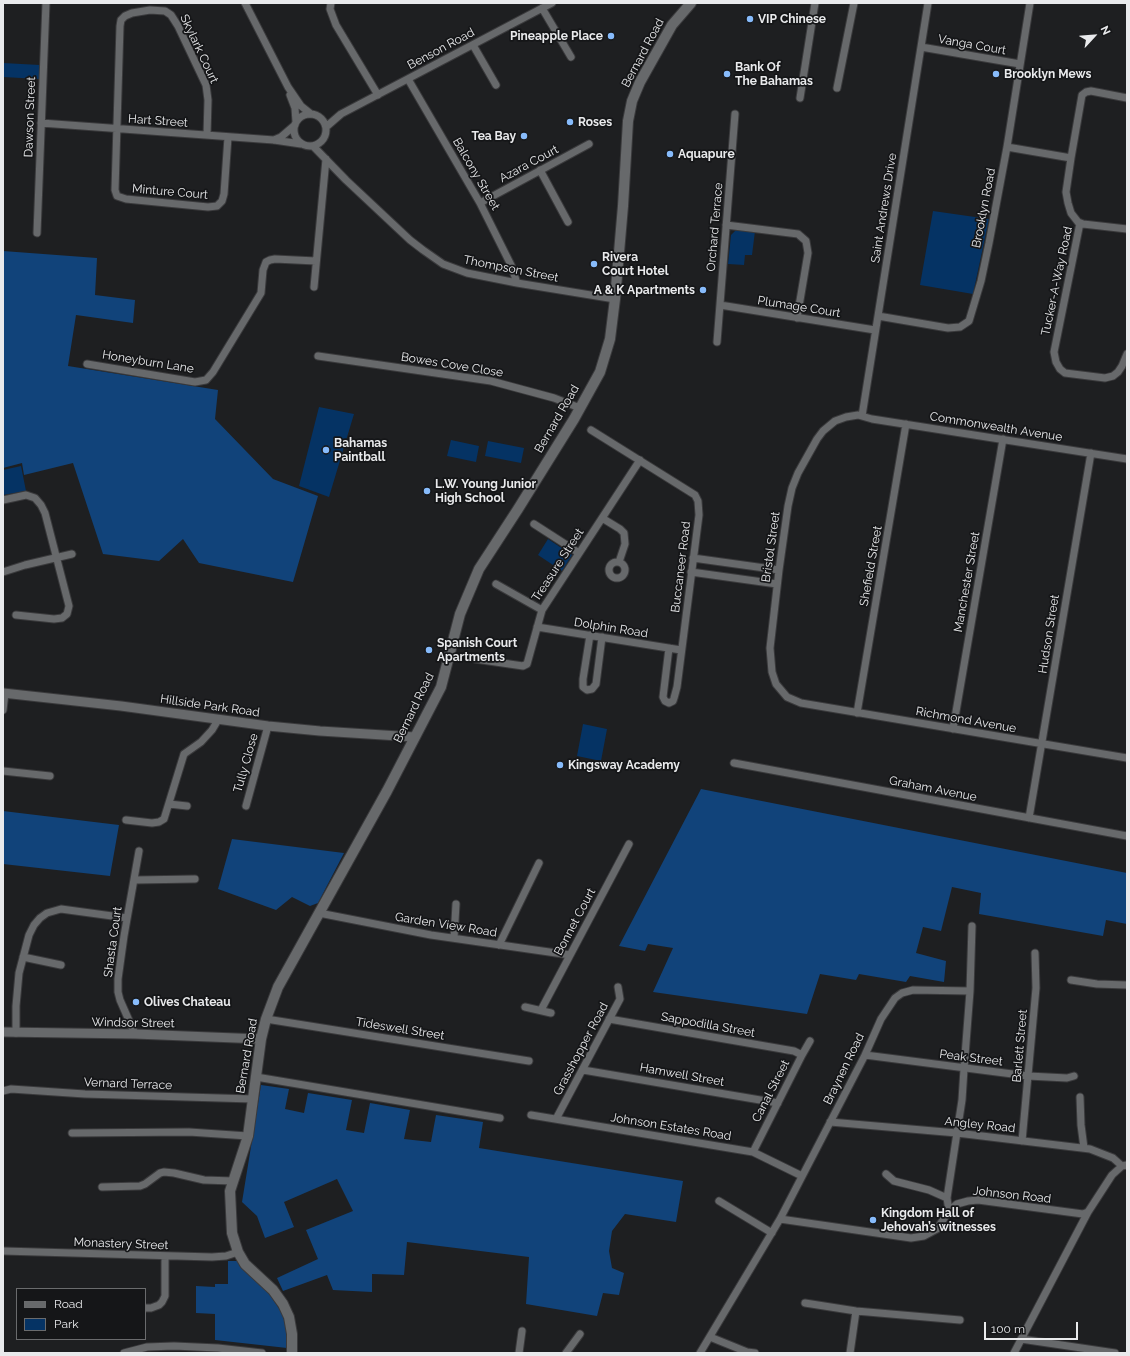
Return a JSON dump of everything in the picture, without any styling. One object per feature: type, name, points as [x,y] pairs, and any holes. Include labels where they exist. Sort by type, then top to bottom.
[{"type":"main road","name":"Bernard Road","points":[[292,1353],[292,1334],[290,1323],[283,1304],[273,1290],[246,1264],[238,1252],[232,1233],[230,1212],[230,1191],[248,1136],[261,1038],[266,1019],[278,987],[387,791],[441,687],[460,614],[479,569],[518,510],[600,372],[610,339],[615,299],[628,122],[632,101],[640,82],[672,25],[691,3]]},
{"type":"street","name":"Dawson Street","points":[[36,233],[46,3]]},
{"type":"street","points":[[245,3],[288,87],[295,108],[296,124],[294,135],[301,144],[307,146],[312,146],[322,141]]},
{"type":"street","points":[[331,3],[330,9],[336,25],[378,95]]},
{"type":"street","name":"Benson Road","points":[[341,114],[552,3]]},
{"type":"street","points":[[800,98],[816,3]]},
{"type":"street","points":[[837,88],[854,3]]},
{"type":"street","name":"Saint Andrews Drive","points":[[862,416],[928,3]]},
{"type":"street","name":"Brooklyn Road","points":[[878,316],[948,328],[960,327],[969,321],[981,281],[989,243],[1007,147],[1030,3]]},
{"type":"street","points":[[542,8],[571,58]]},
{"type":"street","name":"Skylark Court","points":[[117,129],[121,20],[128,14],[138,11],[165,10],[171,15],[178,26],[206,85],[208,100],[208,135]]},
{"type":"street","points":[[472,45],[496,85]]},
{"type":"street","name":"Vanga Court","points":[[921,47],[1020,64]]},
{"type":"street","name":"Balcony Street","points":[[408,79],[480,203],[511,265],[517,283]]},
{"type":"street","points":[[288,87],[302,106],[311,114],[321,118],[341,114]]},
{"type":"street","name":"Tucker-A-Way Road","points":[[1127,98],[1091,91],[1085,92],[1081,98],[1067,185],[1067,197],[1071,213],[1075,220],[1080,223],[1054,352],[1056,362],[1060,369],[1065,373],[1098,378],[1108,378],[1116,374],[1120,370],[1127,354]]},
{"type":"street","points":[[274,140],[281,137],[296,124],[301,117],[311,114]]},
{"type":"street","points":[[326,127],[341,114]]},
{"type":"street","name":"Orchard Terrace","points":[[717,342],[735,114]]},
{"type":"street","points":[[314,287],[325,159],[322,141],[326,132],[326,127],[321,118]]},
{"type":"street","name":"Hart Street","points":[[41,123],[274,140],[301,144]]},
{"type":"street","name":"Minture Court","points":[[117,129],[115,190],[117,196],[126,199],[208,207],[217,206],[222,201],[224,194],[228,137]]},
{"type":"street","name":"Azara Court","points":[[480,203],[589,144]]},
{"type":"street","name":"Thompson Street","points":[[312,146],[410,240],[434,258],[448,266],[467,273],[517,283],[615,299]]},
{"type":"street","points":[[1007,147],[1071,158]]},
{"type":"street","points":[[540,170],[568,222]]},
{"type":"street","points":[[1080,223],[1127,229]]},
{"type":"street","points":[[726,225],[798,234],[806,241],[808,253],[797,318]]},
{"type":"street","name":"Honeyburn Lane","points":[[87,364],[195,382],[206,380],[213,372],[261,293],[263,270],[266,262],[275,259],[316,261]]},
{"type":"street","name":"Plumage Court","points":[[720,305],[875,330]]},
{"type":"street","name":"Bowes Cove Close","points":[[318,356],[491,380],[554,398],[580,408]]},
{"type":"street","name":"Bristol Street","points":[[801,703],[792,700],[783,693],[776,684],[772,672],[770,648],[777,584],[790,496],[798,473],[804,462],[817,439],[829,425],[846,416],[862,416]]},
{"type":"street","name":"Commonwealth Avenue","points":[[862,416],[872,419],[1127,459]]},
{"type":"street","name":"Shefield Street","points":[[857,713],[906,424]]},
{"type":"street","name":"Buccaneer Road","points":[[591,430],[640,460],[697,498],[699,508],[675,695],[673,701],[669,703],[662,697],[668,648]]},
{"type":"street","name":"Manchester Street","points":[[952,729],[1003,439]]},
{"type":"street","name":"Hudson Street","points":[[1030,818],[1091,453]]},
{"type":"street","name":"Treasure Street","points":[[475,659],[526,665],[529,662],[542,610],[640,460]]},
{"type":"street","points":[[3,500],[30,495],[38,501],[45,513],[68,606],[68,614],[63,618],[58,619],[16,615]]},
{"type":"street","points":[[602,518],[620,529],[624,534],[625,544],[619,562]]},
{"type":"street","points":[[534,524],[579,553]]},
{"type":"street","points":[[3,572],[55,557],[72,554]]},
{"type":"street","points":[[693,558],[779,570]]},
{"type":"street","points":[[691,572],[777,584]]},
{"type":"street","points":[[496,584],[542,610]]},
{"type":"street","name":"Dolphin Road","points":[[537,627],[681,650]]},
{"type":"street","points":[[590,636],[583,679],[583,687],[587,690],[592,689],[596,684],[602,638]]},
{"type":"street","points":[[3,710],[4,693]]},
{"type":"street","name":"Hillside Park Road","points":[[4,693],[122,706],[268,726],[415,737]]},
{"type":"street","name":"Richmond Avenue","points":[[801,703],[1127,758]]},
{"type":"street","points":[[126,820],[159,822],[164,819],[184,754],[201,742],[212,730],[218,720]]},
{"type":"street","name":"Tully Close","points":[[246,806],[268,726]]},
{"type":"street","name":"Graham Avenue","points":[[734,763],[1127,836]]},
{"type":"street","points":[[3,771],[50,776]]},
{"type":"street","points":[[169,804],[187,806]]},
{"type":"street","name":"Bonnet Court","points":[[541,1010],[629,844]]},
{"type":"street","name":"Shasta Court","points":[[135,1034],[120,1000],[118,974],[139,851]]},
{"type":"street","points":[[500,945],[539,863]]},
{"type":"street","points":[[135,880],[195,879]]},
{"type":"street","points":[[454,938],[456,904]]},
{"type":"street","points":[[16,1033],[17,991],[23,957],[31,930],[40,918],[47,912],[67,910],[127,918]]},
{"type":"street","name":"Garden View Road","points":[[319,913],[454,938],[570,956]]},
{"type":"street","points":[[949,1211],[947,1198],[957,1133],[964,1069],[970,991],[972,926]]},
{"type":"street","name":"Barlett Street","points":[[1022,1140],[1036,988],[1035,953]]},
{"type":"street","points":[[23,957],[61,964]]},
{"type":"street","points":[[1071,980],[1097,984],[1127,984]]},
{"type":"street","name":"Grasshopper Road","points":[[556,1119],[620,999],[618,987]]},
{"type":"street","name":"Braynen Road","points":[[780,1219],[865,1055],[881,1019],[895,998],[902,992],[913,990],[970,991]]},
{"type":"street","points":[[525,1007],[551,1013]]},
{"type":"street","name":"Tideswell Street","points":[[266,1019],[529,1061]]},
{"type":"street","name":"Sappodilla Street","points":[[610,1019],[794,1051],[802,1055]]},
{"type":"street","name":"Windsor Street","points":[[3,1032],[261,1038]]},
{"type":"street","name":"Canal Street","points":[[753,1152],[810,1041]]},
{"type":"street","name":"Peak Street","points":[[865,1055],[964,1069],[1028,1076],[1067,1078],[1074,1076]]},
{"type":"street","name":"Hamwell Street","points":[[583,1070],[778,1103]]},
{"type":"street","points":[[256,1077],[500,1118]]},
{"type":"street","name":"Vernard Terrace","points":[[3,1091],[11,1089],[85,1094],[252,1100]]},
{"type":"street","points":[[1080,1097],[1084,1148]]},
{"type":"street","name":"Johnson Estates Road","points":[[531,1116],[753,1152],[802,1176]]},
{"type":"street","name":"Angley Road","points":[[830,1122],[957,1133],[1084,1148],[1113,1158],[1124,1165]]},
{"type":"street","points":[[72,1133],[189,1132],[248,1136]]},
{"type":"street","points":[[1014,1353],[1088,1212],[1112,1175],[1124,1165]]},
{"type":"street","points":[[102,1187],[140,1186],[164,1172],[204,1180],[224,1180],[233,1182]]},
{"type":"street","points":[[886,1174],[894,1181],[929,1190],[947,1198]]},
{"type":"street","name":"Johnson Road","points":[[780,1219],[911,1238],[924,1236],[937,1229],[949,1211],[958,1204],[968,1201],[978,1200],[1079,1214],[1088,1212]]},
{"type":"street","points":[[719,1201],[772,1233]]},
{"type":"street","points":[[700,1353],[780,1219]]},
{"type":"street","name":"Monastery Street","points":[[3,1251],[212,1257],[226,1256],[238,1252]]},
{"type":"street","points":[[146,1308],[159,1305],[165,1296],[165,1256]]},
{"type":"street","points":[[805,1303],[856,1311],[960,1320]]},
{"type":"street","points":[[850,1353],[856,1311]]},
{"type":"street","points":[[519,1353],[522,1331]]},
{"type":"street","points":[[566,1353],[580,1334]]},
{"type":"street","points":[[710,1337],[747,1352],[755,1353]]},
{"type":"street","points":[[1021,1339],[1115,1353]]},
{"type":"street","points":[[124,1353],[130,1350],[147,1347],[174,1346],[218,1348],[262,1353]]},
{"type":"green space","points":[[3,63],[40,65],[39,79],[3,77]]},
{"type":"green space","points":[[933,211],[989,219],[973,294],[920,285]]},
{"type":"green space","points":[[737,229],[755,231],[752,255],[745,255],[744,265],[728,264],[731,235]]},
{"type":"green space","name":"Bahamas Paintball","points":[[319,407],[354,414],[329,497],[299,486]]},
{"type":"green space","points":[[451,440],[479,446],[476,462],[447,456]]},
{"type":"green space","points":[[488,441],[524,448],[521,463],[485,456]]},
{"type":"green space","points":[[21,466],[26,491],[3,495],[3,470]]},
{"type":"green space","points":[[548,539],[572,555],[562,571],[538,555]]},
{"type":"green space","points":[[583,724],[607,729],[601,761],[577,756]]},
{"type":"shaded area","points":[[3,251],[97,258],[95,295],[135,300],[133,323],[76,315],[68,366],[218,390],[215,419],[273,479],[318,496],[293,582],[199,563],[183,539],[159,561],[103,554],[73,463],[24,475],[22,463],[3,468]]},
{"type":"shaded area","points":[[701,789],[1127,873],[1127,924],[1106,920],[1103,936],[979,914],[981,893],[952,887],[941,931],[923,927],[916,953],[946,961],[944,982],[910,976],[906,982],[859,974],[856,980],[820,974],[807,1014],[653,992],[673,948],[648,944],[645,951],[619,946]]},
{"type":"shaded area","points":[[3,811],[119,825],[110,876],[3,864]]},
{"type":"shaded area","points":[[232,839],[344,853],[318,903],[310,906],[292,897],[276,910],[218,889]]},
{"type":"shaded area","points":[[261,1085],[289,1089],[285,1109],[304,1113],[308,1093],[352,1100],[346,1130],[364,1133],[370,1103],[410,1110],[404,1139],[431,1142],[436,1115],[483,1122],[479,1148],[683,1181],[676,1222],[625,1214],[612,1231],[609,1251],[612,1268],[624,1273],[619,1295],[603,1293],[597,1316],[526,1304],[529,1257],[407,1242],[404,1275],[372,1274],[372,1292],[333,1290],[327,1275],[283,1291],[277,1278],[318,1259],[306,1230],[353,1211],[337,1179],[284,1202],[294,1227],[265,1238],[257,1216],[242,1202]]},
{"type":"shaded area","points":[[228,1261],[238,1261],[268,1292],[282,1313],[287,1329],[287,1348],[215,1340],[215,1314],[196,1313],[196,1286],[215,1287],[215,1284],[228,1284]]},
{"type":"place","name":"VIP Chinese","points":[[750,19]]},
{"type":"place","name":"Pineapple Place","points":[[611,36]]},
{"type":"place","name":"Bank Of The Bahamas","points":[[727,74]]},
{"type":"place","name":"Brooklyn Mews","points":[[996,74]]},
{"type":"place","name":"Roses","points":[[570,122]]},
{"type":"place","name":"Tea Bay","points":[[524,136]]},
{"type":"place","name":"Aquapure","points":[[670,154]]},
{"type":"place","name":"Rivera Court Hotel","points":[[594,264]]},
{"type":"place","name":"A & K Apartments","points":[[703,290]]},
{"type":"place","name":"Bahamas Paintball","points":[[326,450]]},
{"type":"place","name":"L.W. Young Junior High School","points":[[427,491]]},
{"type":"place","name":"Spanish Court Apartments","points":[[429,650]]},
{"type":"place","name":"Kingsway Academy","points":[[560,765]]},
{"type":"place","name":"Olives Chateau","points":[[136,1002]]},
{"type":"place","name":"Kingdom Hall of Jehovah’s witnesses","points":[[873,1220]]}]
